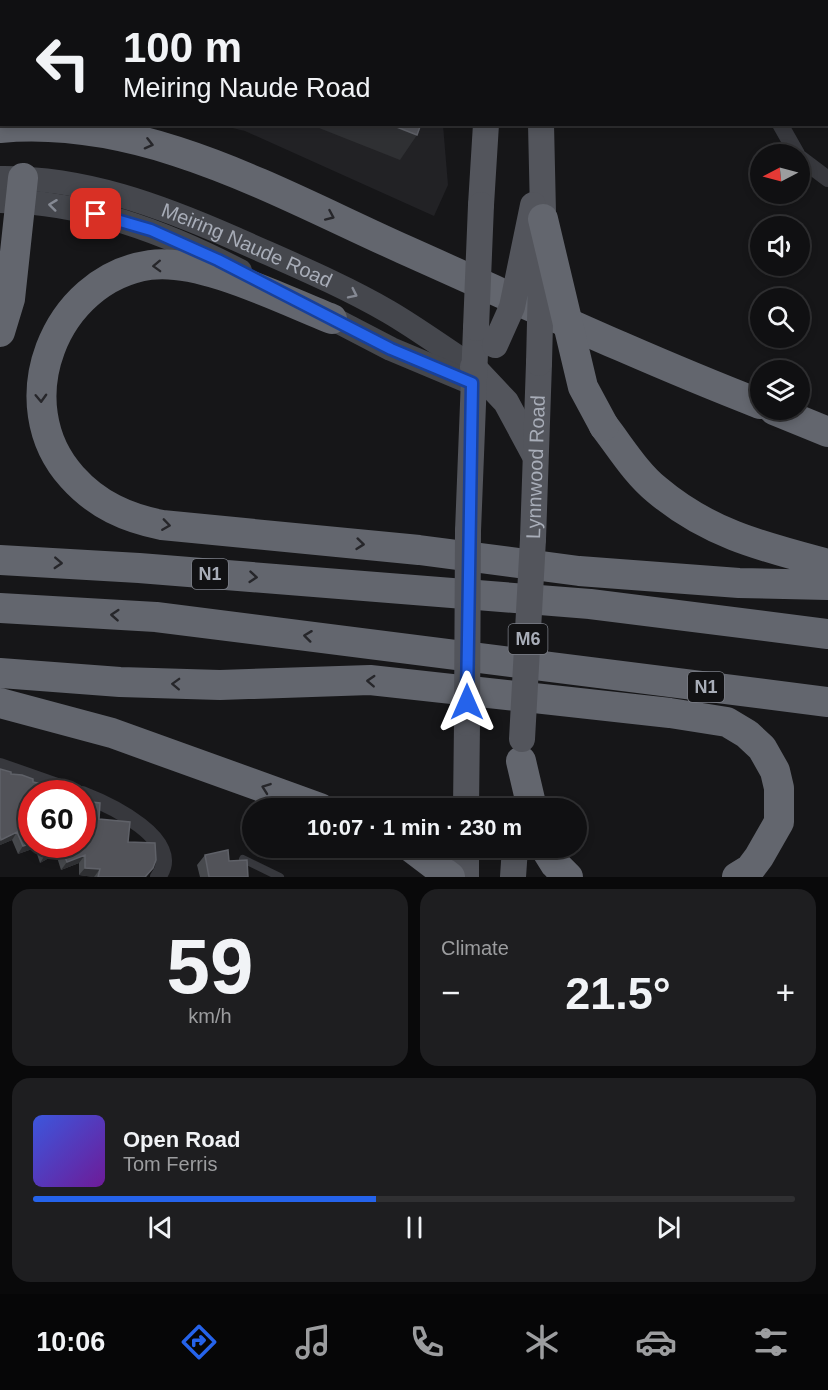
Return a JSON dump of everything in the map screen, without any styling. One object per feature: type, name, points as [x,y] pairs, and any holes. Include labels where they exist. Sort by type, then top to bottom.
[{"type":"highway","points":[[0,128],[24,126],[83,128],[209,161],[668,368],[750,400]]},
{"type":"highway","points":[[0,332],[10,299],[11,189]]},
{"type":"highway","points":[[540,212],[583,387],[604,426],[637,470],[656,489],[684,510],[747,543],[828,564]]},
{"type":"highway","points":[[332,319],[202,269],[150,265],[108,279],[72,308],[49,348],[40,398],[50,442],[71,476],[108,507],[132,519],[162,525],[419,550],[579,571],[740,583],[828,585]]},
{"type":"highway","points":[[799,420],[828,432]]},
{"type":"highway","name":"N1","points":[[0,560],[139,568],[590,604],[828,634]]},
{"type":"highway","points":[[590,604],[808,602],[828,605]]},
{"type":"highway","name":"N1","points":[[0,608],[156,617],[828,702]]},
{"type":"highway","points":[[0,673],[120,682],[220,686],[370,680],[670,713],[727,722],[747,734],[762,748],[775,771],[779,788],[778,822],[750,869],[736,877]]},
{"type":"highway","points":[[0,703],[112,733],[292,798]]},
{"type":"highway","points":[[522,750],[530,798]]},
{"type":"highway","points":[[425,858],[450,877]]},
{"type":"highway","points":[[551,858],[568,877]]},
{"type":"main road","points":[[466,798],[468,531],[484,126]]},
{"type":"main road","name":"Lynnwood Road","points":[[519,798],[536,457],[539,363],[540,132]]},
{"type":"main road","name":"Meiring Naude Road","points":[[11,189],[91,186],[167,209],[283,260],[388,312],[475,375]]},
{"type":"main road","name":"Meiring Naude Road","points":[[11,189],[151,230],[218,260],[391,349],[475,375]]},
{"type":"main road","points":[[475,375],[495,345],[512,306],[540,212]]},
{"type":"main road","points":[[475,375],[506,402],[536,457]]},
{"type":"main road","points":[[466,858],[466,877]]},
{"type":"main road","points":[[513,877],[514,858]]},
{"type":"street","points":[[781,126],[791,144]]},
{"type":"street","points":[[810,165],[828,179]]},
{"type":"street","points":[[0,766],[40,780]]},
{"type":"street","points":[[96,800],[107,805],[155,838],[164,855],[164,866],[158,877]]},
{"type":"lane","points":[[243,859],[280,877]]},
{"type":"shaded area","points":[[224,126],[443,126],[448,185],[434,216],[245,131]]},
{"type":"building","points":[[394,126],[420,126],[417,135]]},
{"type":"building","points":[[0,769],[33,780],[18,780],[18,834],[17,832],[1,840]]},
{"type":"building","points":[[96,803],[100,803],[99,819],[130,822],[128,842],[155,843],[156,860],[153,868],[145,877],[98,877],[100,869],[85,868],[85,858],[96,858]]},
{"type":"building","points":[[228,850],[229,861],[247,860],[248,877],[209,877],[205,855]]},
{"type":"building","points":[[65,858],[77,858],[67,862]]},
{"type":"route","points":[[96,214],[151,230],[218,260],[391,349],[472,383],[467,702]]}]
